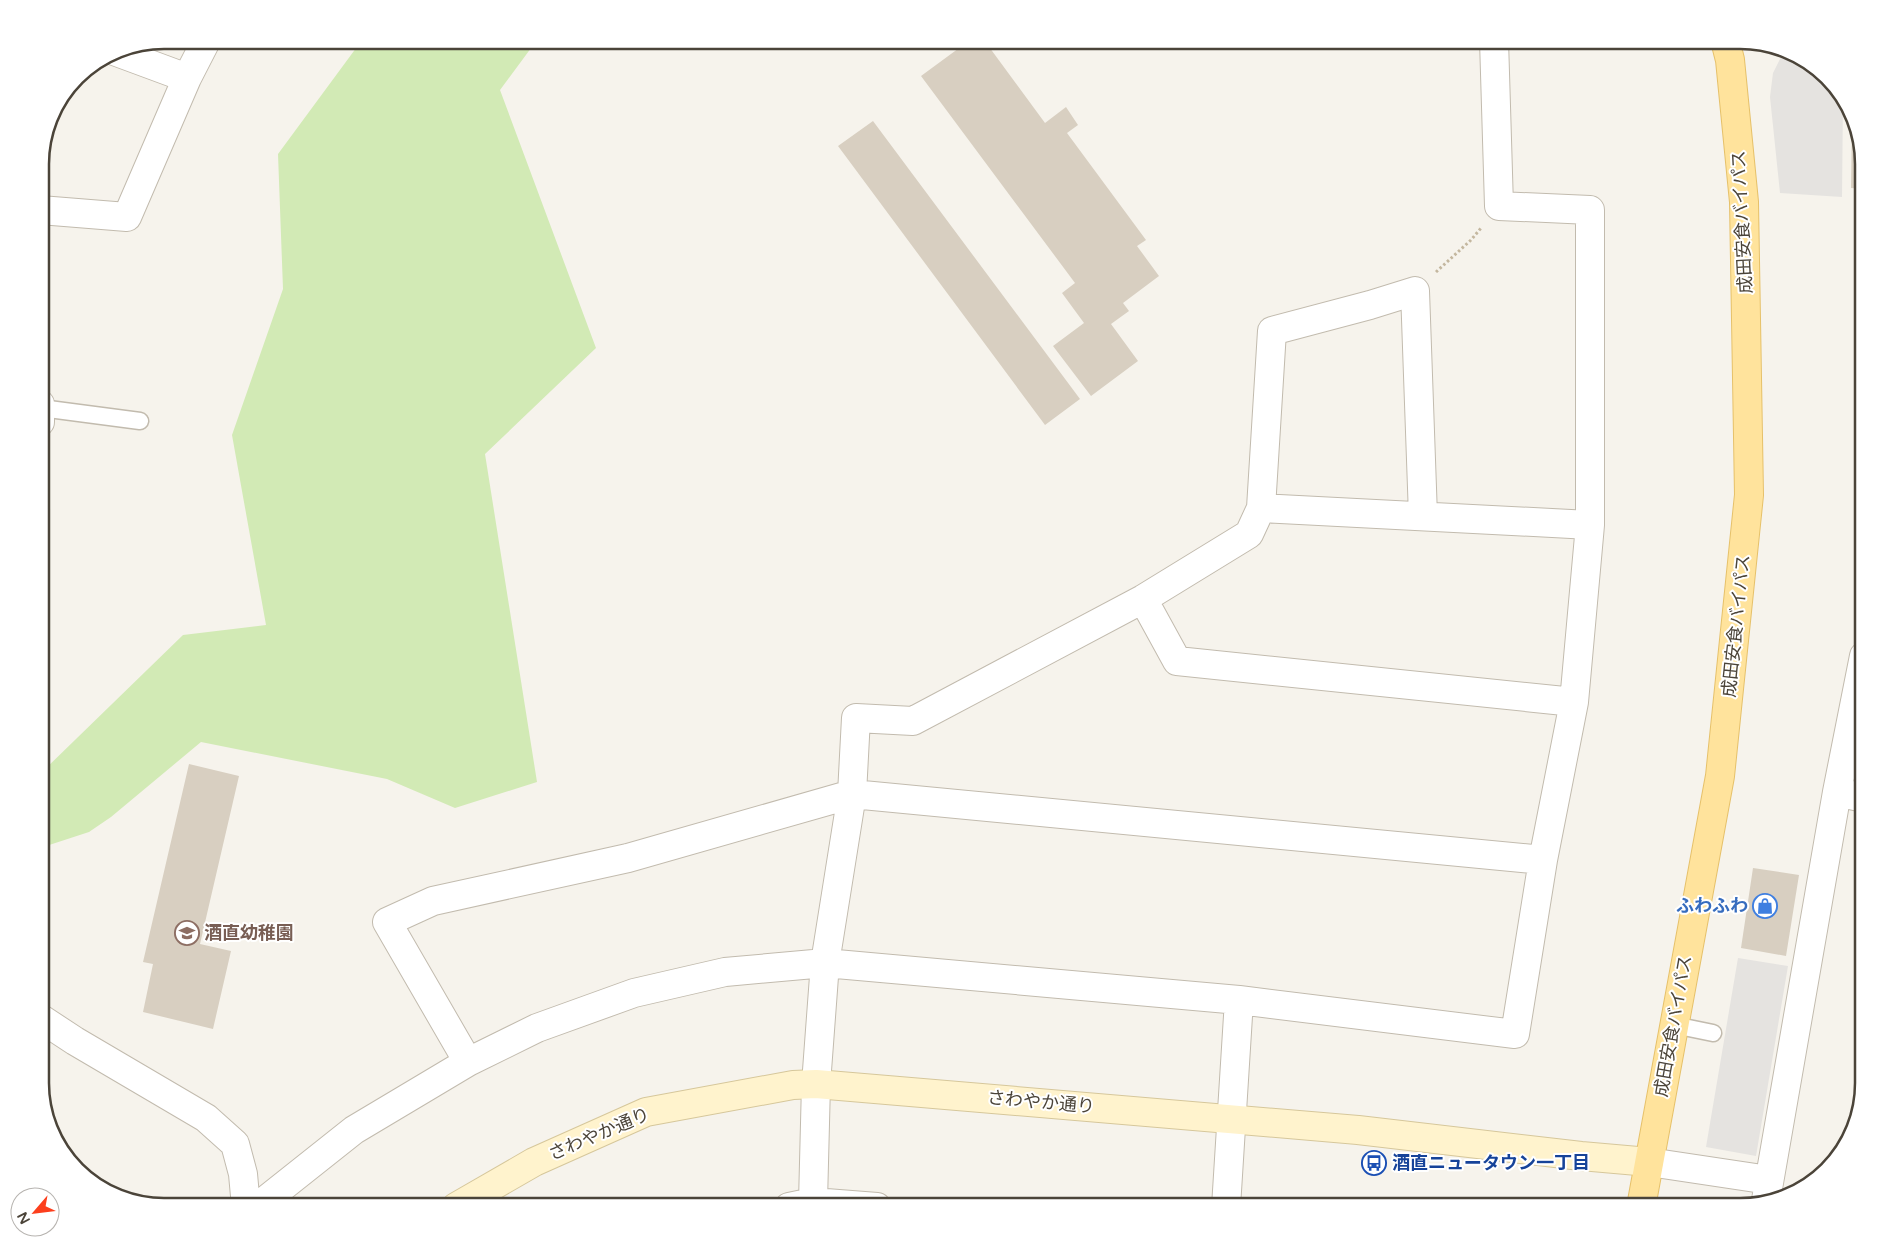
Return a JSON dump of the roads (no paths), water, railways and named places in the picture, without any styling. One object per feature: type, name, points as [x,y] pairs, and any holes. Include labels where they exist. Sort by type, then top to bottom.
[{"type":"main road","name":"成田安食バイパス","points":[[1643,1198],[1720,776],[1749,495],[1744,202],[1730,60],[1727,49]]},
{"type":"street","points":[[49,211],[126,217],[187,78],[202,49]]},
{"type":"street","points":[[268,1198],[354,1130],[468,1062],[537,1028],[634,993],[726,972],[826,963],[1239,1000],[1515,1034],[1543,860],[1574,702],[1590,525],[1590,210],[1500,206],[1494,49]]},
{"type":"street","points":[[126,55],[187,78]]},
{"type":"street","points":[[802,1198],[816,1084],[826,963],[852,794],[856,718],[913,721],[1143,599],[1249,534],[1261,508],[1272,331],[1415,291],[1423,516]]},
{"type":"street","points":[[1261,508],[1590,525]]},
{"type":"street","points":[[1143,599],[1177,661],[1574,702]]},
{"type":"street","points":[[1649,1162],[1768,1190],[1836,792],[1855,700]]},
{"type":"street","points":[[1836,792],[1855,796]]},
{"type":"street","points":[[468,1062],[387,922],[433,901],[628,858],[852,794],[1543,860]]},
{"type":"street","points":[[1227,1198],[1239,1000]]},
{"type":"street","points":[[49,1024],[206,1118],[234,1144],[243,1174],[245,1198]]},
{"type":"street","name":"さわやか通り","points":[[472,1198],[534,1162],[646,1112],[793,1085],[816,1084],[1358,1130],[1649,1162]]},
{"type":"lane","points":[[49,409],[140,421]]},
{"type":"lane","points":[[1674,1025],[1713,1032]]},
{"type":"place","name":"ふわふわ","points":[[1765,906]]},
{"type":"place","name":"酒直幼稚園","points":[[187,933]]},
{"type":"place","name":"酒直ニュータウン一丁目","points":[[1374,1163]]}]
